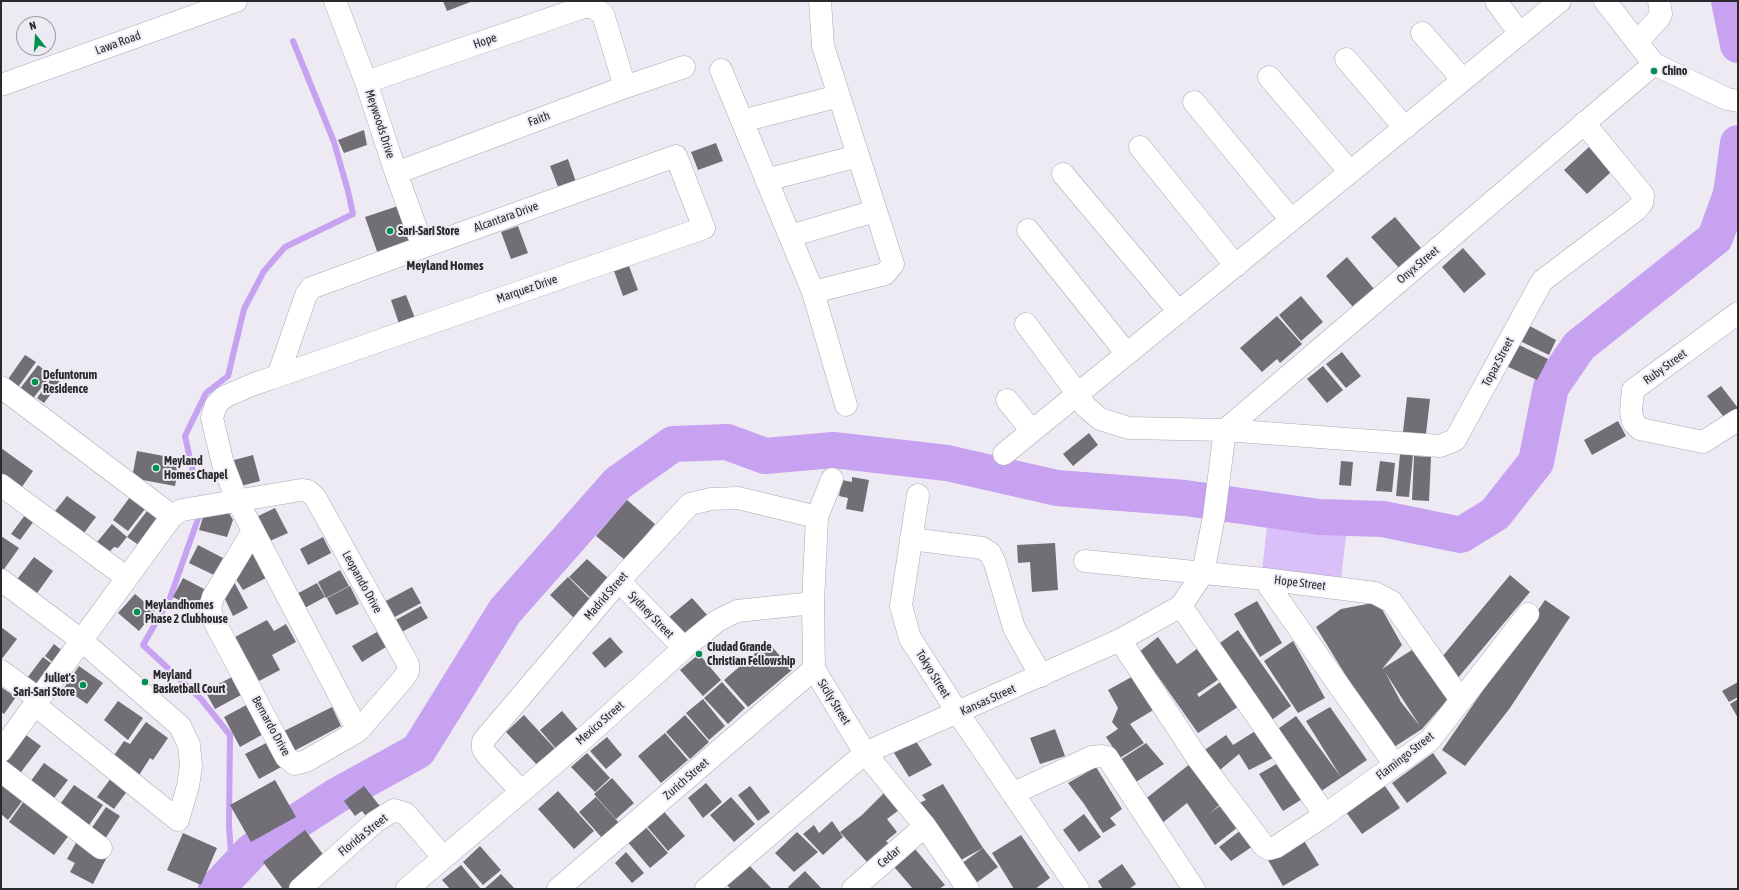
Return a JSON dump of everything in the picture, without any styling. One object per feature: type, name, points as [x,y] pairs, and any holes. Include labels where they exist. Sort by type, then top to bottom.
[{"type":"street","name":"Lawa Road","points":[[1,85],[236,1]]},
{"type":"street","name":"Meywoods Drive","points":[[335,1],[366,82],[423,247]]},
{"type":"street","points":[[813,292],[886,274],[893,264],[823,46],[820,1]]},
{"type":"street","points":[[1496,1],[1520,34]]},
{"type":"street","points":[[1004,454],[1560,1]]},
{"type":"street","points":[[1605,1],[1654,64],[1732,100]]},
{"type":"street","points":[[1637,42],[1659,18],[1661,14],[1659,1]]},
{"type":"street","name":"Hope","points":[[366,82],[581,8],[591,6],[603,14],[625,87]]},
{"type":"street","points":[[1422,33],[1463,80]]},
{"type":"street","points":[[1346,59],[1405,128]]},
{"type":"street","name":"Onyx Street","points":[[1226,430],[1654,64]]},
{"type":"street","name":"Faith","points":[[396,172],[625,87],[684,68]]},
{"type":"street","points":[[721,70],[813,292],[846,405]]},
{"type":"street","points":[[1269,77],[1350,172]]},
{"type":"street","points":[[742,121],[839,96]]},
{"type":"street","points":[[1194,102],[1291,220]]},
{"type":"street","name":"Topaz Street","points":[[1026,324],[1085,406],[1100,419],[1128,428],[1226,430],[1440,446],[1455,440],[1542,281],[1636,210],[1642,203],[1643,195],[1584,123]]},
{"type":"street","points":[[1140,147],[1236,266]]},
{"type":"street","name":"Alcantara Drive","points":[[278,376],[306,295],[311,288],[676,156]]},
{"type":"street","name":"Marquez Drive","points":[[278,376],[704,228],[676,156]]},
{"type":"street","points":[[766,180],[858,156]]},
{"type":"street","points":[[1063,174],[1179,312]]},
{"type":"street","points":[[790,236],[875,211]]},
{"type":"street","points":[[1028,230],[1127,354]]},
{"type":"street","name":"Ruby Street","points":[[1738,313],[1633,390],[1630,411],[1633,422],[1640,429],[1703,442],[1738,420]]},
{"type":"street","points":[[278,376],[254,384],[224,397],[216,405],[212,418],[223,464],[237,500],[358,731]]},
{"type":"street","points":[[1,387],[172,516]]},
{"type":"street","points":[[1007,400],[1032,431]]},
{"type":"street","name":"Kansas Street","points":[[706,889],[865,753],[1120,640],[1181,606],[1203,572],[1219,486],[1226,430]]},
{"type":"street","name":"Sicily Street","points":[[832,479],[818,517],[813,603],[814,669],[865,753],[925,826],[968,889]]},
{"type":"street","points":[[1,485],[126,577]]},
{"type":"street","name":"Leopando Drive","points":[[237,500],[301,490],[308,491],[314,497],[408,664],[408,672],[403,679],[358,731]]},
{"type":"street","name":"Tokyo Street","points":[[918,495],[901,606],[910,638],[958,713],[1014,793],[1078,889]]},
{"type":"street","name":"Madrid Street","points":[[521,791],[487,755],[483,749],[483,741],[619,581],[690,504],[711,499],[738,498],[818,517]]},
{"type":"street","points":[[1,752],[126,577],[172,516],[182,510],[237,500]]},
{"type":"street","name":"Bernardo Drive","points":[[253,531],[213,597],[210,607],[212,617],[286,757],[294,764],[306,761],[358,731]]},
{"type":"street","points":[[911,539],[982,548],[990,553],[995,562],[1014,628],[1041,676]]},
{"type":"street","name":"Hope Street","points":[[1085,561],[1203,572],[1375,593],[1392,602],[1461,700]]},
{"type":"street","points":[[1264,579],[1395,765]]},
{"type":"street","points":[[1,580],[81,640],[180,726],[189,745],[192,766],[178,820],[1,671]]},
{"type":"street","name":"Sydney Street","points":[[619,581],[684,648]]},
{"type":"street","name":"Mexico Street","points":[[407,889],[582,740],[684,648],[717,621],[737,611],[813,603]]},
{"type":"street","points":[[1181,606],[1325,815]]},
{"type":"street","name":"Flamingo Street","points":[[1120,640],[1196,756],[1264,846],[1269,849],[1276,847],[1325,815],[1430,740],[1528,614]]},
{"type":"street","name":"Zurich Street","points":[[558,889],[814,669]]},
{"type":"street","points":[[1014,793],[1092,757],[1107,757],[1194,889]]},
{"type":"street","points":[[1,771],[101,848]]},
{"type":"street","name":"Florida Street","points":[[300,889],[375,822],[394,810],[406,814],[443,857]]},
{"type":"street","name":"Cedar","points":[[853,889],[925,826]]},
{"type":"shaded area","points":[[1268,519],[1347,528],[1341,578],[1262,569]]},
{"type":"building","points":[[443,1],[473,1],[447,11]]},
{"type":"building","points":[[364,130],[367,145],[344,153],[338,140]]},
{"type":"building","points":[[716,143],[723,161],[698,170],[691,152]]},
{"type":"building","points":[[1589,147],[1611,172],[1587,194],[1564,170]]},
{"type":"building","points":[[568,159],[577,185],[560,192],[550,166]]},
{"type":"building","name":"Sari-Sari Store","points":[[401,205],[415,244],[379,257],[365,217]]},
{"type":"building","points":[[1395,217],[1421,248],[1399,268],[1371,237]]},
{"type":"building","points":[[518,226],[528,253],[511,259],[501,232]]},
{"type":"building","points":[[1463,248],[1486,274],[1464,293],[1442,267]]},
{"type":"building","points":[[1347,257],[1374,289],[1353,307],[1326,276]]},
{"type":"building","points":[[629,266],[638,290],[623,296],[614,271]]},
{"type":"building","points":[[406,295],[416,321],[400,327],[391,300]]},
{"type":"building","points":[[1301,296],[1323,322],[1301,341],[1279,315]]},
{"type":"building","points":[[1277,316],[1302,344],[1280,363],[1277,359],[1262,372],[1240,348]]},
{"type":"building","points":[[1526,324],[1556,340],[1549,355],[1518,340]]},
{"type":"building","points":[[1515,343],[1548,359],[1537,380],[1504,365]]},
{"type":"building","points":[[1342,352],[1361,376],[1346,388],[1326,364]]},
{"type":"building","points":[[25,355],[36,362],[16,390],[6,382]]},
{"type":"building","name":"Defuntorum Residence","points":[[38,365],[51,375],[32,400],[19,390]]},
{"type":"building","points":[[1323,366],[1343,390],[1327,403],[1307,379]]},
{"type":"building","points":[[53,376],[60,382],[44,403],[37,398]]},
{"type":"building","points":[[1721,386],[1738,408],[1738,413],[1727,421],[1707,396]]},
{"type":"building","points":[[1407,397],[1430,399],[1426,434],[1403,432]]},
{"type":"building","points":[[1618,421],[1626,436],[1592,455],[1584,440]]},
{"type":"building","points":[[1089,433],[1098,445],[1073,466],[1063,454]]},
{"type":"building","points":[[1,448],[33,471],[17,494],[1,482]]},
{"type":"building","name":"Meyland Homes Chapel","points":[[137,451],[180,459],[175,486],[132,478]]},
{"type":"building","points":[[1400,454],[1413,455],[1409,497],[1396,496]]},
{"type":"building","points":[[253,455],[260,481],[241,486],[234,460]]},
{"type":"building","points":[[1414,456],[1431,457],[1429,501],[1412,500]]},
{"type":"building","points":[[1341,461],[1353,462],[1351,486],[1339,485]]},
{"type":"building","points":[[1380,461],[1395,463],[1392,492],[1376,491]]},
{"type":"building","points":[[852,477],[869,480],[863,512],[846,509],[848,498],[839,496],[842,480],[852,482]]},
{"type":"building","points":[[67,496],[96,517],[81,537],[51,516]]},
{"type":"building","points":[[130,497],[145,509],[128,531],[113,520]]},
{"type":"building","points":[[627,500],[655,524],[625,560],[596,536]]},
{"type":"building","points":[[226,508],[233,520],[227,537],[199,530],[204,514]]},
{"type":"building","points":[[275,508],[288,533],[263,544],[254,518]]},
{"type":"building","points":[[147,511],[162,523],[143,548],[127,537]]},
{"type":"building","points":[[25,515],[34,521],[20,540],[11,534]]},
{"type":"building","points":[[112,524],[127,537],[118,548],[114,547],[104,558],[92,548]]},
{"type":"building","points":[[1,536],[19,548],[2,572],[1,572]]},
{"type":"building","points":[[323,537],[331,553],[308,565],[300,549]]},
{"type":"building","points":[[1055,543],[1058,590],[1032,592],[1030,562],[1018,563],[1017,545]]},
{"type":"building","points":[[198,545],[223,558],[214,575],[189,563]]},
{"type":"building","points":[[253,553],[266,578],[243,590],[234,576],[245,558]]},
{"type":"building","points":[[34,557],[53,571],[35,596],[15,582]]},
{"type":"building","points":[[587,559],[608,578],[590,597],[569,577]]},
{"type":"building","points":[[340,570],[349,586],[326,598],[318,582]]},
{"type":"building","points":[[1510,575],[1530,592],[1457,679],[1442,657]]},
{"type":"building","points":[[568,577],[591,600],[574,618],[550,595]]},
{"type":"building","points":[[183,578],[206,590],[196,609],[173,597]]},
{"type":"building","points":[[233,580],[248,608],[233,616],[223,595]]},
{"type":"building","points":[[317,583],[325,597],[301,610],[293,596]]},
{"type":"building","points":[[350,586],[359,604],[336,615],[327,598]]},
{"type":"building","points":[[412,587],[421,603],[391,619],[382,603]]},
{"type":"building","name":"Meylandhomes Phase 2 Clubhouse","points":[[135,594],[155,611],[139,631],[118,613]]},
{"type":"building","points":[[692,598],[709,617],[685,638],[668,618]]},
{"type":"building","points":[[1545,600],[1570,617],[1510,708],[1465,766],[1442,750]]},
{"type":"building","points":[[1257,601],[1282,643],[1260,657],[1234,614]]},
{"type":"building","points":[[1378,602],[1402,645],[1382,669],[1415,648],[1449,698],[1422,729],[1391,749],[1316,627],[1341,609]],"holes":[[[1385,672],[1420,726],[1401,702]]]},
{"type":"building","points":[[421,606],[428,618],[398,634],[392,622]]},
{"type":"building","points":[[267,620],[274,631],[286,624],[296,642],[272,655],[280,670],[259,681],[235,637]]},
{"type":"building","points":[[1,627],[17,639],[1,660]]},
{"type":"building","points":[[1238,630],[1291,706],[1269,722],[1217,645]]},
{"type":"building","points":[[377,632],[386,647],[362,662],[352,646]]},
{"type":"building","points":[[610,637],[623,652],[605,668],[592,653]]},
{"type":"building","points":[[1158,637],[1177,664],[1198,648],[1222,677],[1197,694],[1199,697],[1223,680],[1241,705],[1198,733],[1140,651]]},
{"type":"building","points":[[1293,641],[1325,698],[1298,713],[1264,661]]},
{"type":"building","points":[[768,642],[792,670],[748,707],[724,680]]},
{"type":"building","points":[[54,644],[65,653],[56,665],[45,656]]},
{"type":"building","points":[[699,654],[721,680],[703,696],[680,670]]},
{"type":"building","points":[[43,657],[55,666],[38,687],[27,678]]},
{"type":"building","name":"Juliet's Sari-Sari Store","points":[[79,666],[103,683],[87,704],[64,688]]},
{"type":"building","points":[[1137,674],[1160,706],[1130,724],[1144,743],[1120,758],[1106,737],[1118,729],[1112,722],[1118,708],[1108,690]]},
{"type":"building","points":[[234,676],[243,694],[215,709],[205,691]]},
{"type":"building","points":[[722,682],[745,708],[728,724],[704,698]]},
{"type":"building","points":[[1738,682],[1738,697],[1729,702],[1722,691]]},
{"type":"building","points":[[1,687],[16,697],[4,714],[1,712]]},
{"type":"building","points":[[703,699],[725,726],[709,740],[686,713]]},
{"type":"building","points":[[1738,699],[1738,718],[1730,704]]},
{"type":"building","points":[[118,701],[143,718],[128,740],[104,720]]},
{"type":"building","points":[[252,702],[267,732],[240,747],[224,717]]},
{"type":"building","points":[[332,707],[341,726],[294,751],[284,731]]},
{"type":"building","points":[[1330,707],[1367,760],[1317,794],[1275,731],[1296,716],[1341,777],[1306,721]]},
{"type":"building","points":[[562,711],[580,732],[558,751],[540,730]]},
{"type":"building","points":[[524,715],[557,751],[539,767],[506,732]]},
{"type":"building","points":[[685,715],[709,742],[690,759],[666,732]]},
{"type":"building","points":[[146,722],[168,738],[153,760],[150,758],[136,780],[110,761],[124,741],[130,744]]},
{"type":"building","points":[[1055,729],[1065,756],[1040,764],[1030,738]]},
{"type":"building","points":[[1257,730],[1275,757],[1249,770],[1239,754],[1214,775],[1199,754],[1226,735],[1233,745]]},
{"type":"building","points":[[22,732],[41,746],[18,776],[1,764]]},
{"type":"building","points":[[665,733],[688,760],[661,783],[638,756]]},
{"type":"building","points":[[607,737],[622,755],[606,769],[590,751]]},
{"type":"building","points":[[915,740],[932,765],[909,777],[894,753]]},
{"type":"building","points":[[270,741],[283,766],[259,779],[245,754]]},
{"type":"building","points":[[1146,743],[1164,764],[1136,782],[1120,760]]},
{"type":"building","points":[[587,753],[610,778],[595,792],[571,767]]},
{"type":"building","points":[[1433,753],[1447,773],[1407,803],[1392,783]]},
{"type":"building","points":[[1195,760],[1223,802],[1210,813],[1224,803],[1242,824],[1215,845],[1187,803],[1161,824],[1144,800]]},
{"type":"building","points":[[1280,762],[1304,798],[1283,811],[1259,774]]},
{"type":"building","points":[[44,763],[68,780],[51,802],[28,785]]},
{"type":"building","points":[[1096,767],[1122,809],[1110,818],[1116,825],[1103,833],[1068,783]]},
{"type":"building","points":[[1,778],[26,796],[8,820],[1,814]]},
{"type":"building","points":[[111,778],[128,790],[114,809],[97,797]]},
{"type":"building","points":[[612,778],[634,803],[616,819],[594,794]]},
{"type":"building","points":[[275,780],[296,817],[251,842],[230,805]]},
{"type":"building","points":[[706,783],[722,802],[703,818],[688,798]]},
{"type":"building","points":[[943,784],[983,848],[957,862],[917,804],[926,800],[922,795]]},
{"type":"building","points":[[74,785],[103,805],[87,828],[58,807]]},
{"type":"building","points":[[364,786],[383,810],[369,820],[362,811],[355,816],[344,801]]},
{"type":"building","points":[[750,786],[770,812],[758,821],[738,795]]},
{"type":"building","points":[[1385,786],[1400,808],[1362,834],[1346,812]]},
{"type":"building","points":[[558,791],[594,831],[574,849],[538,809]]},
{"type":"building","points":[[884,793],[899,810],[887,819],[897,832],[886,841],[890,845],[867,862],[840,832],[862,815]]},
{"type":"building","points":[[596,797],[620,824],[603,839],[579,812]]},
{"type":"building","points":[[731,797],[755,824],[734,842],[710,815]]},
{"type":"building","points":[[24,801],[70,834],[54,855],[9,822]]},
{"type":"building","points":[[106,807],[120,816],[105,839],[91,829]]},
{"type":"building","points":[[661,808],[685,836],[668,851],[644,823]]},
{"type":"building","points":[[1084,814],[1101,837],[1079,852],[1063,830]]},
{"type":"building","points":[[832,821],[843,837],[823,855],[803,834],[814,825],[819,833]]},
{"type":"building","points":[[644,825],[668,853],[650,868],[626,840]]},
{"type":"building","points":[[305,830],[328,861],[291,889],[283,889],[263,862]]},
{"type":"building","points":[[1241,830],[1253,846],[1231,861],[1219,847]]},
{"type":"building","points":[[797,832],[818,852],[794,872],[775,853]]},
{"type":"building","points":[[183,833],[217,848],[201,885],[167,870]]},
{"type":"building","points":[[1021,835],[1050,878],[1035,889],[1014,889],[992,853]]},
{"type":"building","points":[[1303,839],[1319,865],[1283,886],[1268,860]]},
{"type":"building","points":[[77,841],[107,857],[93,884],[70,872],[75,863],[67,859]]},
{"type":"building","points":[[911,844],[945,885],[939,889],[913,889],[890,862]]},
{"type":"building","points":[[480,846],[501,870],[483,885],[463,862]]},
{"type":"building","points":[[983,848],[998,867],[972,886],[958,866]]},
{"type":"building","points":[[626,852],[644,873],[632,883],[615,863]]},
{"type":"building","points":[[748,864],[772,889],[731,889],[726,884]]},
{"type":"building","points":[[1122,864],[1136,884],[1129,889],[1103,889],[1098,881]]},
{"type":"building","points":[[461,865],[481,889],[450,889],[442,880]]},
{"type":"building","points":[[805,871],[822,889],[790,889],[788,887]]},
{"type":"building","points":[[501,874],[515,889],[484,889]]},
{"type":"waterway","points":[[1729,1],[1738,45]]},
{"type":"waterway","points":[[194,477],[185,436],[206,393],[228,376],[244,309],[264,271],[285,247],[353,214],[334,142],[293,41]]},
{"type":"waterway","points":[[216,889],[253,850],[336,796],[418,751],[505,611],[618,483],[673,444],[727,442],[765,456],[833,450],[947,463],[1057,488],[1185,498],[1319,517],[1383,519],[1461,535],[1495,514],[1536,462],[1551,387],[1579,346],[1715,238],[1731,194],[1738,143]]},
{"type":"waterway","points":[[199,516],[170,598],[143,645],[201,699],[230,735],[229,825],[232,870]]},
{"type":"place","name":"Chino","points":[[1654,71]]},
{"type":"place","name":"Sari-Sari Store","points":[[390,231]]},
{"type":"place","name":"Defuntorum Residence","points":[[35,382]]},
{"type":"place","name":"Meyland Homes Chapel","points":[[156,468]]},
{"type":"place","name":"Meylandhomes Phase 2 Clubhouse","points":[[137,612]]},
{"type":"place","name":"Ciudad Grande Christian Fellowship","points":[[699,654]]},
{"type":"place","name":"Meyland Basketball Court","points":[[145,682]]},
{"type":"place","name":"Juliet's Sari-Sari Store","points":[[83,685]]},
{"type":"district","name":"Meyland Homes","points":[[445,266]]}]
